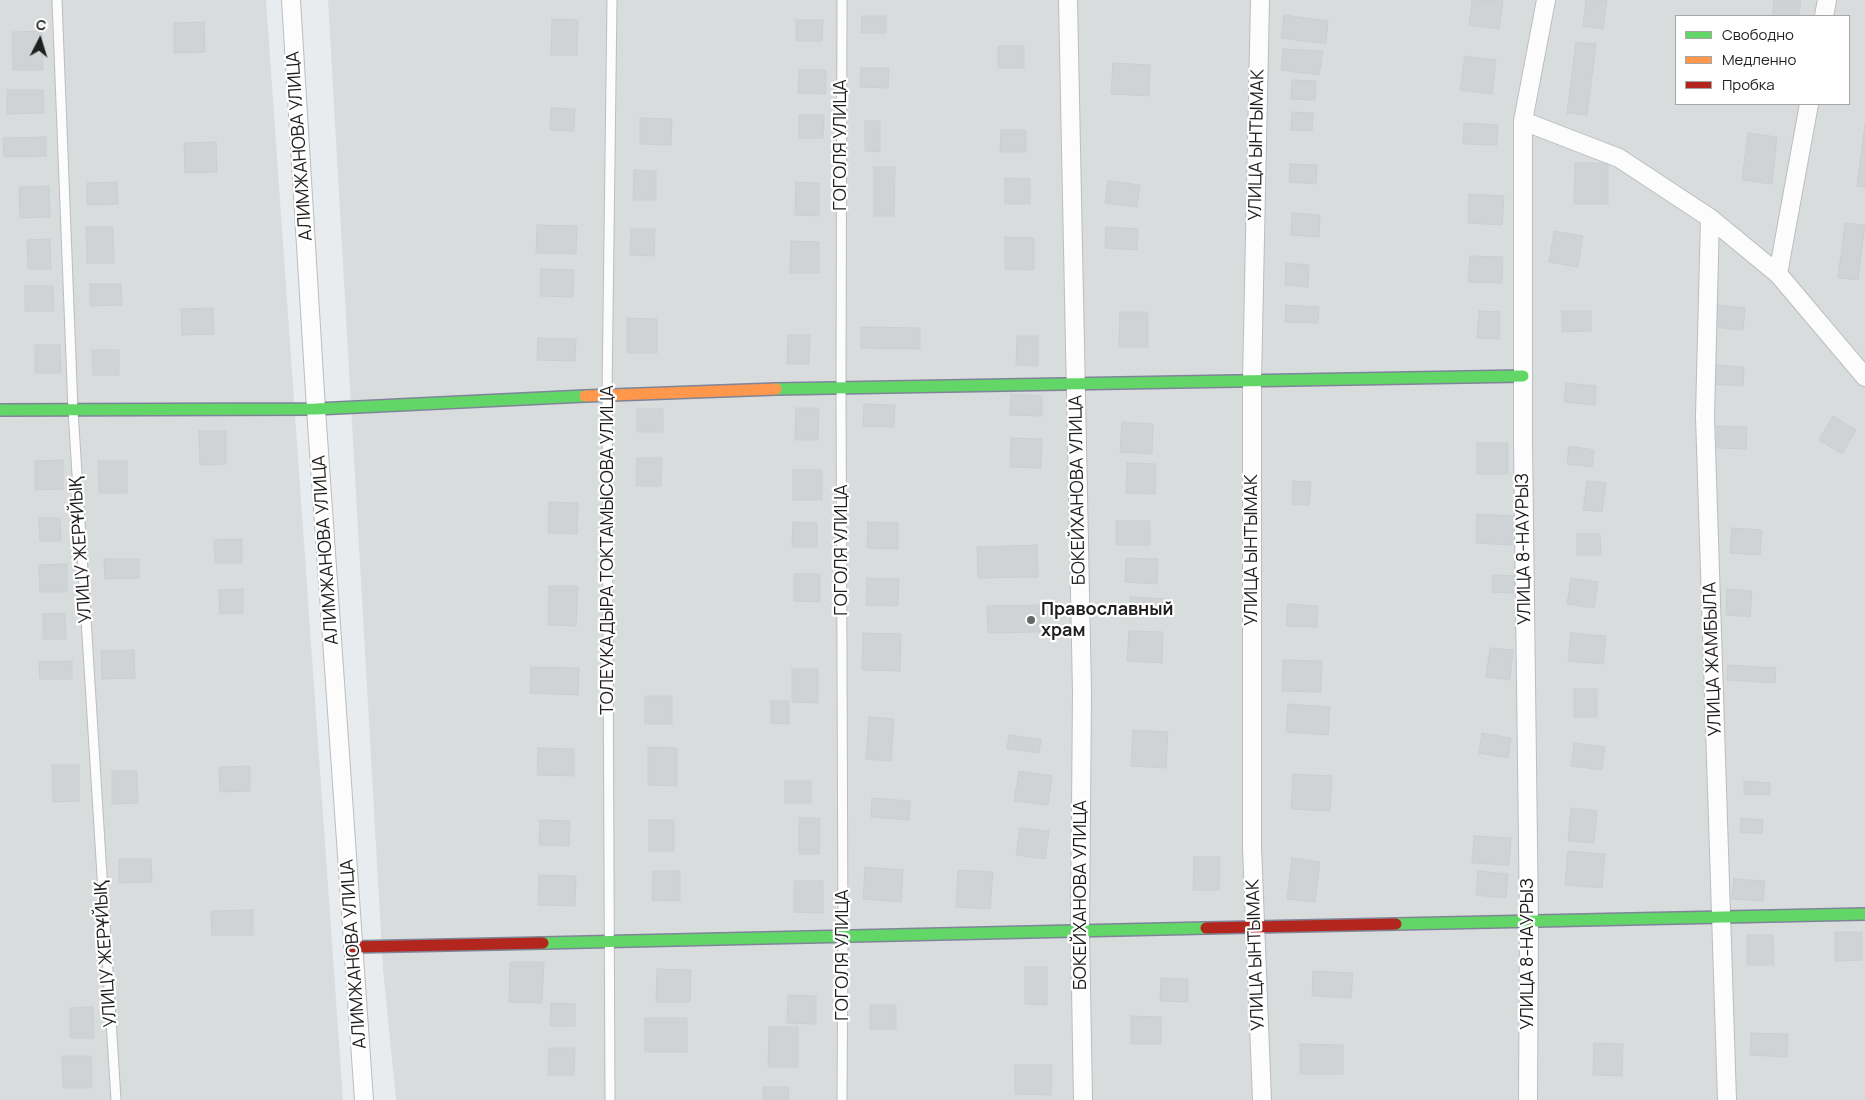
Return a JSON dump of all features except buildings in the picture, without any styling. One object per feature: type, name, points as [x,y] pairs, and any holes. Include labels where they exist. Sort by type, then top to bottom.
[{"type":"street","name":"АЛИМЖАНОВА УЛИЦА","points":[[291,0],[316,409],[364,1100]]},
{"type":"street","name":"БОКЕЙХАНОВА УЛИЦА","points":[[1068,0],[1082,692],[1080,932],[1083,1100]]},
{"type":"street","name":"УЛИЦА ЫНТЫМАК","points":[[1260,0],[1252,380],[1252,847],[1262,1100]]},
{"type":"street","name":"УЛИЦА 8-НАУРЫЗ","points":[[1528,1100],[1529,922],[1523,376],[1523,120],[1546,0]]},
{"type":"street","points":[[1824,15],[1827,0]]},
{"type":"street","points":[[1778,274],[1809,105]]},
{"type":"street","points":[[1523,120],[1618,158],[1710,218],[1778,274],[1865,377]]},
{"type":"street","name":"УЛИЦА ЖАМБЫЛА","points":[[1710,218],[1705,416],[1728,1100]]},
{"type":"street","points":[[0,410],[316,409],[607,395],[841,387],[1523,376]]},
{"type":"street","points":[[353,947],[1865,914]]},
{"type":"lane","name":"УЛИЦУ ЖЕРҰЙЫҚ","points":[[57,0],[73,410],[116,1100]]},
{"type":"lane","name":"ТОЛЕУКАДЫРА ТОКТАМЫСОВА УЛИЦА","points":[[610,1100],[607,395],[612,0]]},
{"type":"lane","name":"ГОГОЛЯ УЛИЦА","points":[[842,0],[841,387],[844,937],[842,1100]]},
{"type":"shaded area","points":[[0,0],[266,0],[343,1100],[0,1100]]},
{"type":"shaded area","points":[[328,0],[1865,0],[1865,1100],[396,1100],[383,969]]},
{"type":"traffic: fast","points":[[776,389],[1523,376]]},
{"type":"traffic: fast","points":[[0,410],[316,409],[585,396]]},
{"type":"traffic: fast","points":[[1396,924],[1865,914]]},
{"type":"traffic: fast","points":[[543,943],[1206,928]]},
{"type":"traffic: slow","points":[[585,396],[776,389]]},
{"type":"traffic: jam","points":[[1206,928],[1396,924]]},
{"type":"traffic: jam","points":[[353,947],[543,943]]},
{"type":"place","name":"Православный храм","points":[[1031,620]]}]
